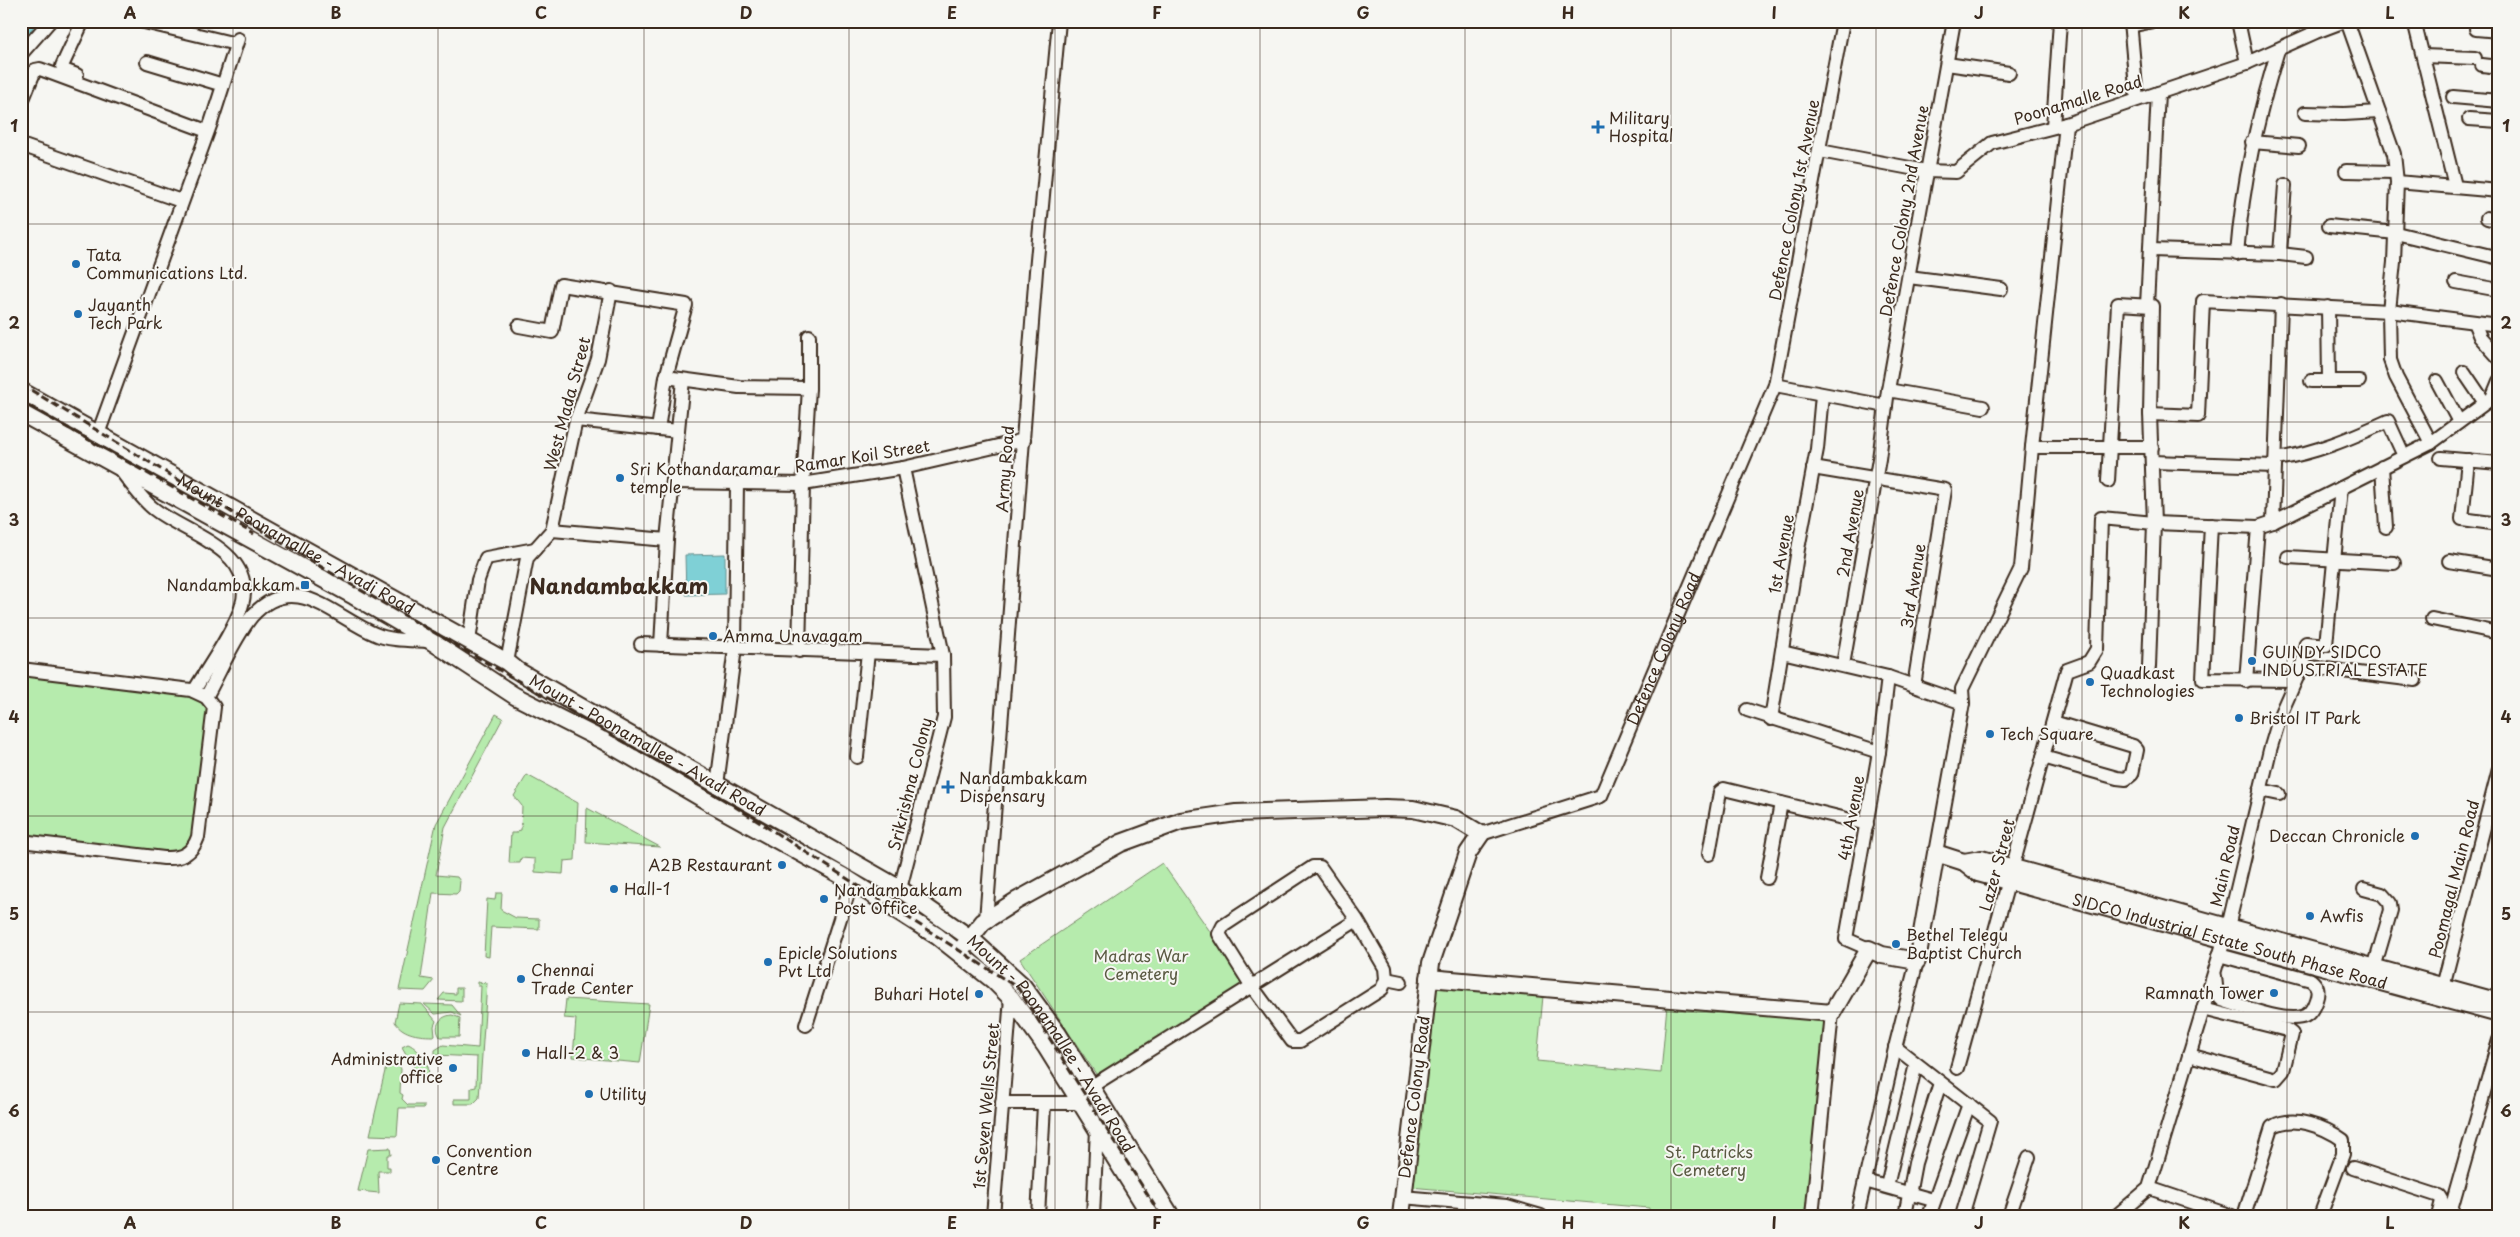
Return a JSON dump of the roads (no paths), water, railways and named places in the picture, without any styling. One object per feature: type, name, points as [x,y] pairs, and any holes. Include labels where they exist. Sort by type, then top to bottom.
[{"type":"main road","name":"Mount - Poonamallee - Avadi Road","points":[[21,391],[98,434],[364,593],[431,641],[515,696],[604,741],[852,881],[959,952],[1011,998],[1171,1216]]},
{"type":"main road","name":"Mount - Poonamallee - Avadi Road","points":[[21,413],[364,593],[470,641],[900,889],[970,938],[1022,985],[1058,1034],[1097,1129],[1151,1216]]},
{"type":"main road","points":[[959,952],[986,920],[1091,858],[1162,827],[1208,816],[1375,808],[1413,809],[1456,818],[1481,834]]},
{"type":"main road","name":"Defence Colony Road","points":[[1401,1216],[1429,978],[1443,923],[1462,868],[1472,845],[1481,834]]},
{"type":"main road","points":[[824,866],[833,850]]},
{"type":"main road","points":[[1429,978],[1832,1013],[1869,949],[1882,955],[1917,961],[1936,853]]},
{"type":"main road","name":"SIDCO Industrial Estate South Phase Road","points":[[1936,853],[1964,862],[1981,859],[2011,875],[2224,940],[2442,992],[2499,1002]]},
{"type":"main road","name":"SIDCO Industrial Estate South Phase Road","points":[[2224,940],[2374,968],[2499,1014]]},
{"type":"street","points":[[21,54],[50,21]]},
{"type":"street","points":[[83,21],[63,62],[64,70],[209,127]]},
{"type":"street","points":[[98,434],[209,127],[237,42],[140,21]]},
{"type":"street","name":"Army Road","points":[[986,920],[1036,270],[1059,21]]},
{"type":"street","name":"Defence Colony 1st Avenue","points":[[1776,385],[1843,21]]},
{"type":"street","name":"Defence Colony 2nd Avenue","points":[[1886,406],[1954,21]]},
{"type":"street","points":[[2053,127],[2060,21]]},
{"type":"street","points":[[2137,99],[2130,24],[2154,21]]},
{"type":"street","points":[[2238,21],[2248,63]]},
{"type":"street","points":[[2346,21],[2394,154],[2396,233],[2389,311],[2390,360],[2396,376],[2431,443]]},
{"type":"street","name":"Poonamalle Road","points":[[1820,151],[1926,171],[1956,172],[1992,143],[2066,124],[2248,63],[2278,50],[2315,27],[2346,21]]},
{"type":"street","points":[[2414,21],[2455,186]]},
{"type":"street","points":[[2476,29],[2499,31]]},
{"type":"street","points":[[2237,254],[2241,209],[2252,142],[2278,50]]},
{"type":"street","points":[[2423,56],[2478,61],[2499,67]]},
{"type":"street","points":[[147,62],[223,85]]},
{"type":"street","points":[[1947,64],[2009,73]]},
{"type":"street","points":[[21,104],[35,70],[40,69],[209,127]]},
{"type":"street","points":[[2147,305],[2158,93]]},
{"type":"street","points":[[2453,97],[2499,101]]},
{"type":"street","points":[[2305,113],[2344,114],[2379,112]]},
{"type":"street","points":[[2469,119],[2499,122]]},
{"type":"street","points":[[1936,853],[1963,703],[1962,689],[2022,568],[2032,446],[2066,124]]},
{"type":"street","points":[[2252,142],[2300,146]]},
{"type":"street","points":[[21,145],[181,201]]},
{"type":"street","points":[[2346,171],[2499,191]]},
{"type":"street","points":[[2280,254],[2285,185]]},
{"type":"street","points":[[2329,226],[2396,233],[2499,258]]},
{"type":"street","points":[[2151,250],[2280,254],[2306,257]]},
{"type":"street","points":[[1909,277],[2001,290]]},
{"type":"street","points":[[2456,282],[2499,290]]},
{"type":"street","points":[[519,326],[552,332],[561,285],[686,305],[666,377],[658,429]]},
{"type":"street","name":"West Mada Street","points":[[506,662],[527,558],[552,530],[576,420],[598,358],[611,292]]},
{"type":"street","points":[[2150,414],[2198,416],[2203,301],[2389,311],[2499,325]]},
{"type":"street","points":[[2108,480],[2118,304],[2152,306],[2150,414],[2154,523],[2149,667]]},
{"type":"street","points":[[2273,522],[2281,304]]},
{"type":"street","points":[[2328,308],[2329,381]]},
{"type":"street","points":[[2474,322],[2480,337],[2499,358]]},
{"type":"street","points":[[799,651],[803,484],[809,388],[808,336]]},
{"type":"street","points":[[2464,372],[2492,401]]},
{"type":"street","points":[[666,377],[739,387],[809,388]]},
{"type":"street","points":[[661,645],[667,540],[683,380]]},
{"type":"street","points":[[2311,381],[2359,381]]},
{"type":"street","points":[[2437,381],[2459,422]]},
{"type":"street","points":[[2154,523],[2258,527],[2273,522],[2431,443],[2492,401],[2499,381]]},
{"type":"street","points":[[1776,385],[1886,406]]},
{"type":"street","name":"Defence Colony Road","points":[[1481,834],[1601,796],[1776,385]]},
{"type":"street","points":[[1888,390],[1983,407]]},
{"type":"street","name":"1st Avenue","points":[[1771,719],[1813,468],[1822,395]]},
{"type":"street","name":"2nd Avenue","points":[[1843,665],[1886,406]]},
{"type":"street","points":[[576,420],[678,431]]},
{"type":"street","points":[[2152,462],[2275,463],[2344,442],[2388,421],[2404,456]]},
{"type":"street","name":"Ramar Koil Street","points":[[674,482],[803,484],[903,468],[1024,440]]},
{"type":"street","points":[[2032,446],[2152,447]]},
{"type":"street","points":[[2441,458],[2499,463]]},
{"type":"street","points":[[2468,460],[2462,519],[2499,524]]},
{"type":"street","points":[[117,465],[146,502],[163,515],[220,548],[229,555],[242,574],[244,591],[241,609],[194,691]]},
{"type":"street","points":[[2382,467],[2386,527]]},
{"type":"street","name":"Srikrishna Colony","points":[[900,889],[944,717],[944,655],[903,468]]},
{"type":"street","points":[[1813,468],[1875,480]]},
{"type":"street","name":"3rd Avenue","points":[[1875,480],[1945,490],[1914,686]]},
{"type":"street","points":[[717,785],[735,648],[737,484]]},
{"type":"street","points":[[2334,558],[2341,488]]},
{"type":"street","name":"Lazer Street","points":[[1957,1068],[2067,670],[2089,662],[2097,648],[2101,518],[2154,523]]},
{"type":"street","points":[[2211,525],[2203,679],[2246,681],[2294,680]]},
{"type":"street","points":[[2246,681],[2258,527]]},
{"type":"street","points":[[552,530],[667,540]]},
{"type":"street","points":[[470,641],[478,580],[486,558],[535,549]]},
{"type":"street","points":[[2288,557],[2334,558],[2394,563]]},
{"type":"street","name":"Main Road","points":[[2149,1188],[2224,940],[2276,728],[2294,680],[2302,666],[2306,644],[2326,645],[2334,558]]},
{"type":"street","points":[[2449,560],[2499,569]]},
{"type":"street","points":[[206,697],[246,625],[259,610],[277,598],[290,596],[309,598],[376,635],[431,641]]},
{"type":"street","points":[[2432,619],[2499,633]]},
{"type":"street","points":[[641,644],[944,655]]},
{"type":"street","points":[[857,757],[868,652]]},
{"type":"street","points":[[1782,652],[1888,676],[1963,703]]},
{"type":"street","points":[[2302,666],[2415,680]]},
{"type":"street","points":[[21,669],[194,691],[212,702],[214,714],[200,828],[191,850],[180,858],[164,858],[21,841]]},
{"type":"street","name":"4th Avenue","points":[[1869,949],[1846,939],[1879,752],[1888,676]]},
{"type":"street","points":[[1747,710],[1879,752]]},
{"type":"street","points":[[2043,758],[2117,778],[2126,779],[2132,774],[2137,750],[2133,746],[2053,722]]},
{"type":"street","name":"Poomagal Main Road","points":[[2442,992],[2499,769]]},
{"type":"street","points":[[1709,854],[1720,792],[1724,789],[1867,824]]},
{"type":"street","points":[[2260,790],[2279,794]]},
{"type":"street","points":[[1767,878],[1781,803]]},
{"type":"street","points":[[1312,867],[1320,867],[1357,920],[1385,968],[1386,979],[1382,989],[1300,1042],[1292,1041],[1251,985],[1219,934],[1222,926],[1312,867]]},
{"type":"street","points":[[806,1025],[852,881]]},
{"type":"street","points":[[2364,889],[2382,894],[2390,903],[2391,910],[2374,968]]},
{"type":"street","points":[[1002,1103],[1044,1105],[1083,1095],[1251,985],[1357,920]]},
{"type":"street","points":[[2214,973],[2217,995],[2222,1000],[2290,1019],[2305,1016],[2312,1010],[2318,994],[2317,985],[2311,980],[2224,940]]},
{"type":"street","points":[[1856,1216],[1917,961]]},
{"type":"street","points":[[1386,979],[1401,982]]},
{"type":"street","name":"1st Seven Wells Street","points":[[993,1216],[1011,998]]},
{"type":"street","points":[[2189,1055],[2276,1079],[2283,1071],[2292,1034],[2287,1030],[2203,1009]]},
{"type":"street","points":[[1812,1216],[1832,1013]]},
{"type":"street","points":[[2449,1216],[2499,1040]]},
{"type":"street","points":[[1895,1047],[1990,1121],[1962,1216]]},
{"type":"street","points":[[1887,1186],[1916,1064]]},
{"type":"street","points":[[1905,1216],[1916,1163],[1940,1082]]},
{"type":"street","points":[[1929,1216],[1969,1104]]},
{"type":"street","points":[[1038,1216],[1044,1105]]},
{"type":"street","points":[[2244,1216],[2272,1127],[2281,1122],[2291,1121],[2332,1131],[2343,1140],[2343,1154],[2320,1216]]},
{"type":"street","points":[[1093,1216],[1097,1129]]},
{"type":"street","points":[[2009,1216],[2028,1158]]},
{"type":"street","points":[[2353,1168],[2439,1196],[2442,1201],[2438,1216]]},
{"type":"street","points":[[1865,1181],[1934,1200]]},
{"type":"street","points":[[2116,1216],[2149,1188],[2228,1215]]},
{"type":"street","points":[[1402,1197],[1507,1206],[1541,1216]]},
{"type":"water","points":[[21,21],[38,21],[21,43]]},
{"type":"water","points":[[725,554],[725,594],[686,595],[685,555]]},
{"type":"railway","points":[[21,384],[338,577],[723,799],[1018,988],[1161,1216]]},
{"type":"railway","points":[[21,401],[254,534]]},
{"type":"place","name":"Military Hospital","points":[[1598,127]]},
{"type":"place","name":"Tata Communications Ltd.","points":[[76,264]]},
{"type":"place","name":"Jayanth Tech Park","points":[[78,314]]},
{"type":"place","name":"Sri Kothandaramar temple","points":[[620,478]]},
{"type":"place","name":"Nandambakkam","points":[[305,585]]},
{"type":"place","name":"Amma Unavagam","points":[[713,636]]},
{"type":"place","name":"GUINDY SIDCO INDUSTRIAL ESTATE","points":[[2252,661]]},
{"type":"place","name":"Quadkast Technologies","points":[[2090,682]]},
{"type":"place","name":"Bristol IT Park","points":[[2239,718]]},
{"type":"place","name":"Tech Square","points":[[1990,734]]},
{"type":"place","name":"Nandambakkam Dispensary","points":[[948,787]]},
{"type":"place","name":"Deccan Chronicle","points":[[2415,836]]},
{"type":"place","name":"A2B Restaurant","points":[[782,865]]},
{"type":"place","name":"Hall-1","points":[[614,889]]},
{"type":"place","name":"Nandambakkam Post Office","points":[[824,899]]},
{"type":"place","name":"Awfis","points":[[2310,916]]},
{"type":"place","name":"Bethel Telegu Baptist Church","points":[[1896,944]]},
{"type":"place","name":"Epicle Solutions Pvt Ltd","points":[[768,962]]},
{"type":"place","name":"Chennai Trade Center","points":[[521,979]]},
{"type":"place","name":"Ramnath Tower","points":[[2274,993]]},
{"type":"place","name":"Buhari Hotel","points":[[979,994]]},
{"type":"place","name":"Hall-2 & 3","points":[[526,1053]]},
{"type":"place","name":"Administrative office","points":[[453,1068]]},
{"type":"place","name":"Utility","points":[[589,1094]]},
{"type":"place","name":"Convention Centre","points":[[436,1160]]},
{"type":"district","name":"Nandambakkam","points":[[619,587]]},
{"type":"park label","name":"Madras War Cemetery","points":[[1141,965]]},
{"type":"park label","name":"St. Patricks Cemetery","points":[[1709,1161]]}]
